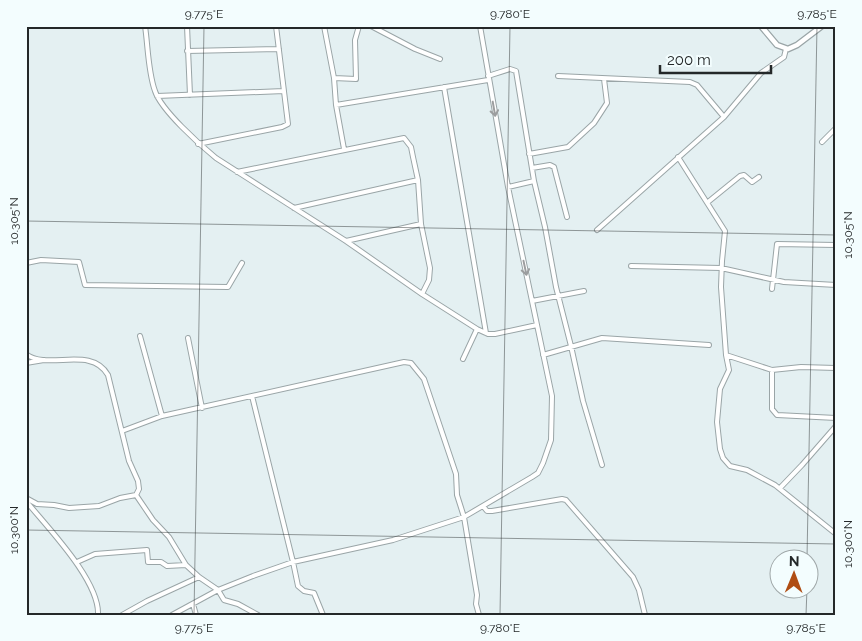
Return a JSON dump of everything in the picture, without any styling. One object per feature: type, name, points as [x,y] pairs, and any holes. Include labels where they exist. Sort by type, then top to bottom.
[{"type":"street","points":[[145,26],[152,82],[159,101],[198,144],[237,172],[346,241],[422,294],[477,329],[486,333],[501,334],[537,325]]},
{"type":"street","points":[[187,26],[190,95]]},
{"type":"street","points":[[198,144],[286,126],[288,120],[276,26]]},
{"type":"street","points":[[324,26],[334,78],[336,105],[344,149]]},
{"type":"street","points":[[334,78],[356,78],[355,40],[359,26]]},
{"type":"street","points":[[371,26],[415,49],[440,59]]},
{"type":"street","points":[[172,615],[218,590],[293,562],[393,540],[464,517],[532,478],[543,463],[550,440],[552,396],[508,187],[480,26]]},
{"type":"street","points":[[761,26],[777,45],[786,49],[797,45],[822,26]]},
{"type":"street","points":[[187,50],[279,49]]},
{"type":"street","points":[[597,230],[724,117],[760,74],[784,57],[786,49]]},
{"type":"street","points":[[336,105],[444,88],[488,78],[510,70],[516,71],[534,182],[558,296],[583,401],[602,465]]},
{"type":"street","points":[[558,76],[690,82],[697,86],[724,117]]},
{"type":"street","points":[[529,154],[568,146],[594,123],[607,103],[604,79]]},
{"type":"street","points":[[444,88],[486,333]]},
{"type":"street","points":[[157,96],[284,91]]},
{"type":"street","points":[[822,142],[836,128]]},
{"type":"street","points":[[237,172],[404,138],[411,147],[418,180],[421,224],[430,275],[422,294]]},
{"type":"street","points":[[678,158],[725,231],[721,288],[726,355],[729,370],[720,389],[717,422],[723,458],[730,466],[748,470],[780,488],[836,534]]},
{"type":"street","points":[[532,168],[554,166],[567,217]]},
{"type":"street","points":[[708,202],[740,176],[744,175],[752,182],[759,177]]},
{"type":"street","points":[[294,208],[418,180]]},
{"type":"street","points":[[508,187],[534,182]]},
{"type":"street","points":[[346,241],[421,224]]},
{"type":"street","points":[[772,289],[777,244],[836,245]]},
{"type":"street","points":[[26,263],[41,260],[79,262],[85,285],[189,287],[228,287],[242,263]]},
{"type":"street","points":[[631,266],[721,268],[784,282],[836,285]]},
{"type":"street","points":[[532,301],[584,291]]},
{"type":"street","points":[[463,359],[477,329]]},
{"type":"street","points":[[140,336],[162,416]]},
{"type":"street","points":[[188,338],[202,408]]},
{"type":"street","points":[[543,355],[602,338],[708,345]]},
{"type":"street","points":[[26,354],[30,357],[48,360],[87,361],[103,368],[108,375],[129,461],[138,481],[139,489],[136,495]]},
{"type":"street","points":[[726,355],[772,370],[802,367],[836,368]]},
{"type":"street","points":[[26,363],[48,360]]},
{"type":"street","points":[[122,431],[162,416],[404,362],[411,363],[424,378],[456,474],[457,494],[464,517],[479,615]]},
{"type":"street","points":[[772,370],[772,409],[777,415],[836,418]]},
{"type":"street","points":[[252,396],[298,586],[304,591],[314,594],[323,615]]},
{"type":"street","points":[[780,488],[802,466],[836,426]]},
{"type":"street","points":[[26,499],[37,504],[69,508],[99,506],[120,498],[136,495]]},
{"type":"street","points":[[136,495],[149,515],[169,537],[186,565],[218,590],[224,600],[235,603],[258,615]]},
{"type":"street","points":[[26,499],[77,562],[99,606],[98,615]]},
{"type":"street","points":[[484,506],[487,511],[492,511],[562,499],[566,500],[633,577],[639,590],[645,615]]},
{"type":"street","points":[[77,562],[95,554],[147,550],[148,562],[161,562],[167,566],[186,565]]},
{"type":"street","points":[[122,615],[147,600],[199,577]]},
{"type":"street","points":[[193,604],[196,615]]}]
